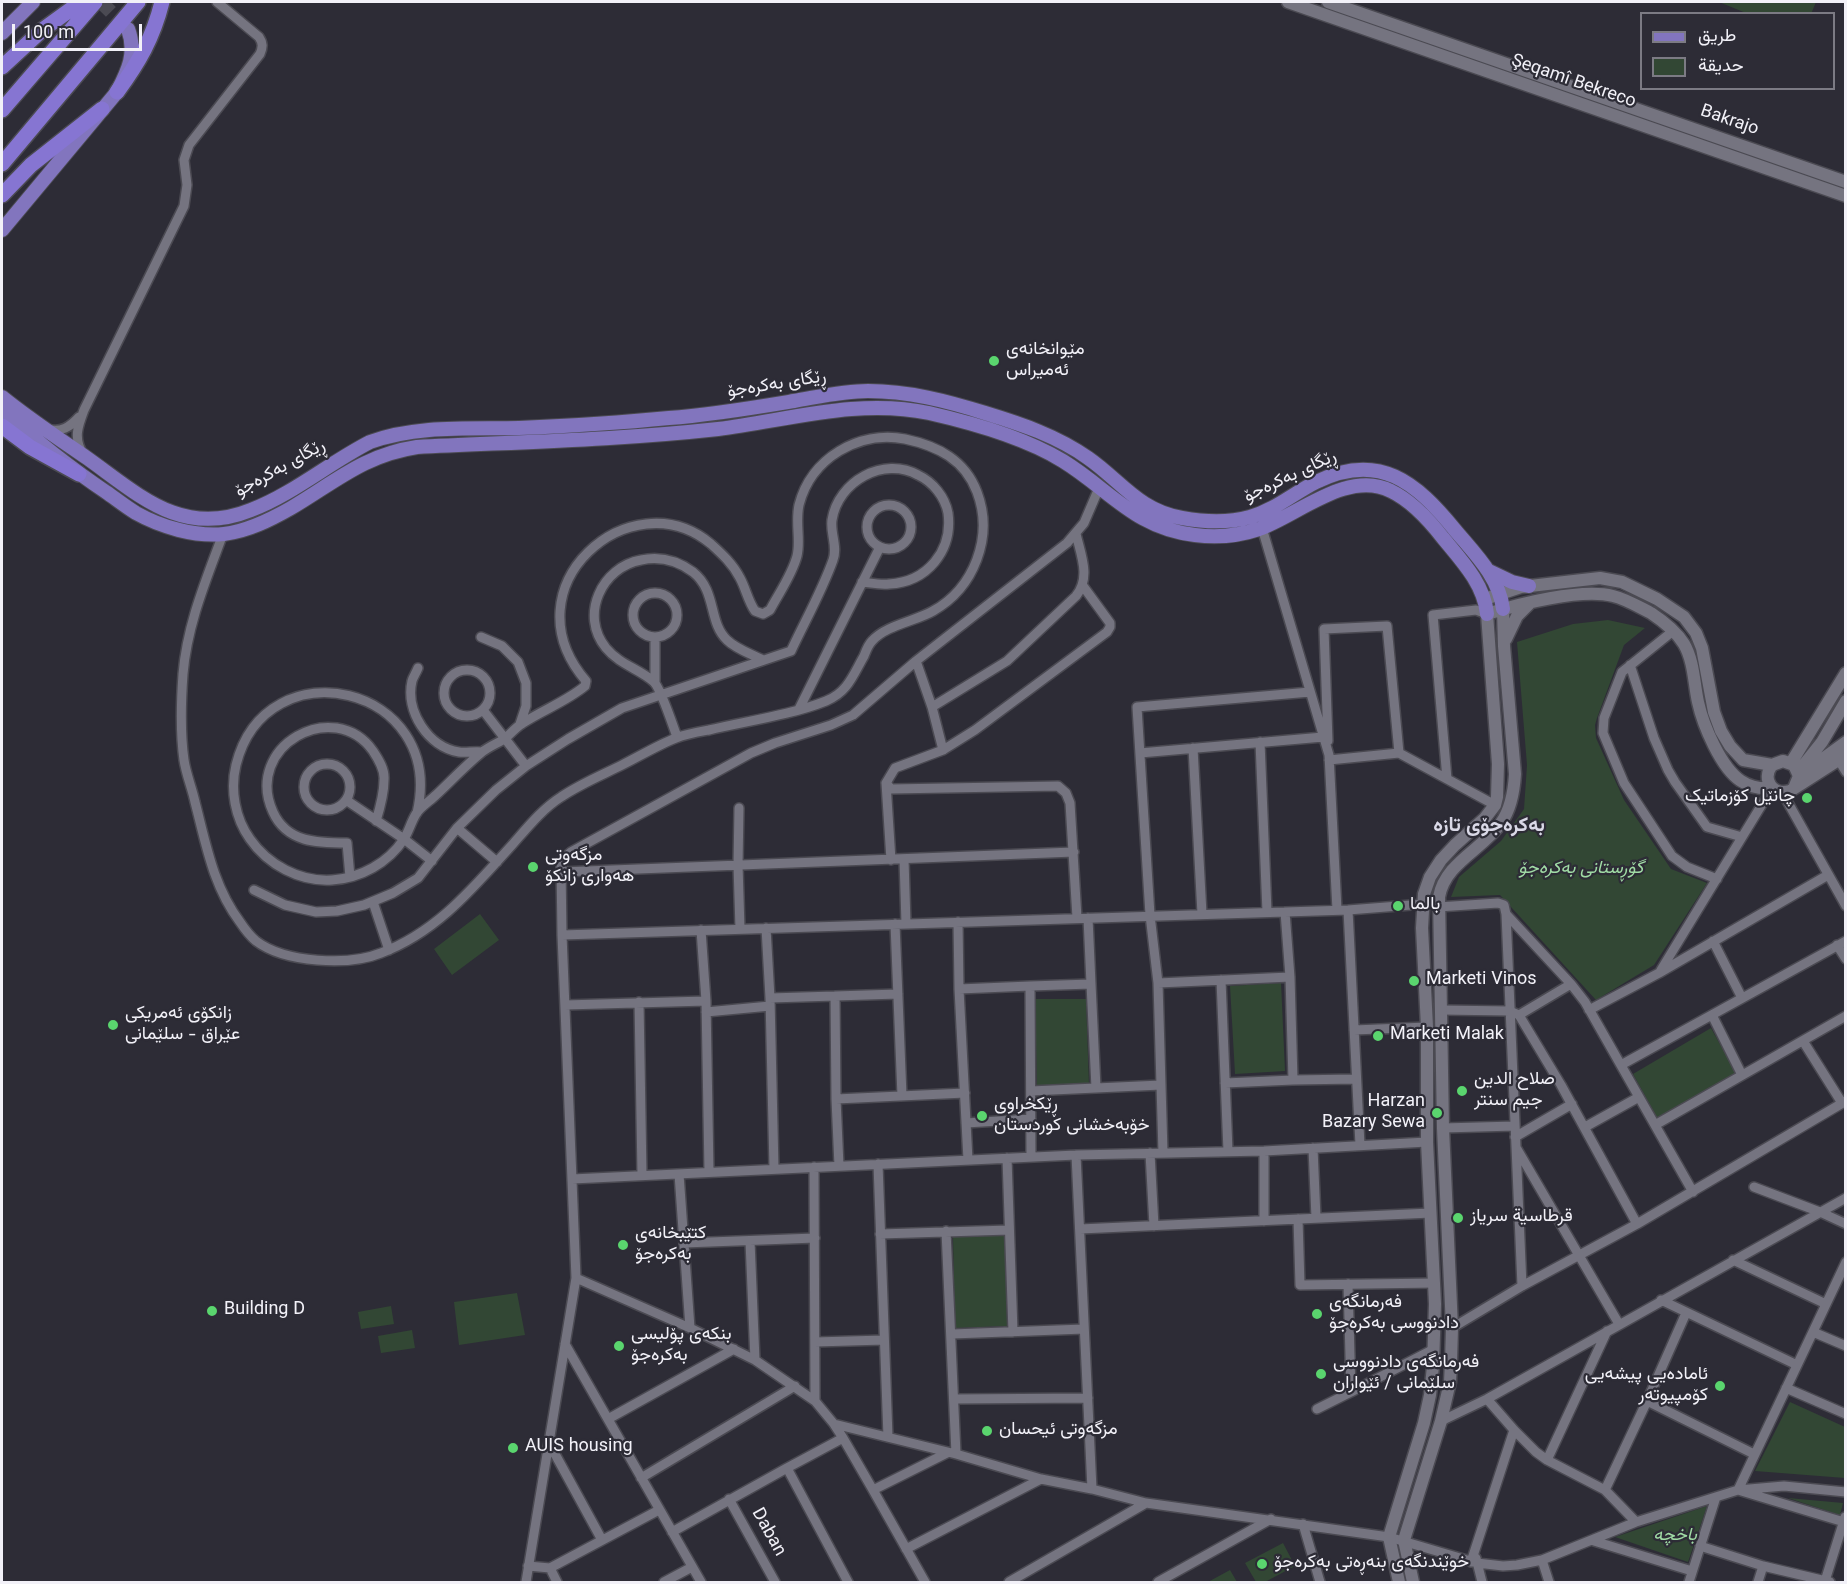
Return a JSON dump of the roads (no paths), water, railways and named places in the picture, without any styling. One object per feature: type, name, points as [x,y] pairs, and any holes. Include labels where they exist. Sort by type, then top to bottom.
[{"type":"highway","points":[[2,67],[41,31],[81,2]]},
{"type":"highway","points":[[2,110],[95,2]]},
{"type":"highway","points":[[2,164],[138,2]]},
{"type":"highway","points":[[117,92],[146,50],[157,23],[162,2]]},
{"type":"highway","points":[[2,195],[31,165],[102,109]]},
{"type":"highway","points":[[2,426],[30,447],[79,474]]},
{"type":"main road","points":[[6,28],[20,2]]},
{"type":"main road","points":[[6,28],[33,2]]},
{"type":"main road","name":"Şeqamî Bekreco","points":[[1288,2],[1845,196]]},
{"type":"main road","name":"Bakrajo","points":[[1328,2],[1845,182]]},
{"type":"main road","points":[[2,230],[117,92],[128,70],[132,55],[132,42],[128,29]]},
{"type":"main road","name":"ڕێگای بەکرەجۆ","points":[[2,397],[129,491],[166,511],[208,519],[228,518],[251,510],[370,442],[399,434],[443,429],[520,428],[669,418],[867,391],[903,393],[936,399],[981,412],[1056,439],[1087,458],[1136,499],[1170,516],[1185,519],[1224,521],[1252,517],[1328,477],[1352,470],[1371,469],[1391,474],[1412,486],[1438,509],[1488,570],[1500,593],[1503,609]]},
{"type":"main road","name":"ڕێگای بەکرەجۆ","points":[[2,412],[79,474],[135,512],[174,528],[223,534],[244,530],[271,519],[365,462],[385,453],[402,449],[652,435],[721,428],[855,408],[909,410],[933,414],[1001,433],[1043,450],[1067,463],[1138,516],[1179,533],[1220,537],[1237,535],[1262,528],[1344,489],[1362,485],[1390,490],[1409,502],[1425,517],[1470,572],[1477,583],[1482,608]]},
{"type":"main road","points":[[223,534],[228,518]]},
{"type":"main road","points":[[1179,533],[1185,519]]},
{"type":"main road","points":[[1488,570],[1512,582],[1529,586]]},
{"type":"main road","points":[[1482,608],[1500,593],[1529,586],[1589,579],[1611,580],[1634,586],[1676,611],[1689,622],[1699,639],[1714,712],[1726,739],[1737,754],[1743,760],[1772,765],[1783,761],[1789,780]]},
{"type":"main road","points":[[1482,608],[1503,609],[1531,602],[1586,594],[1614,596],[1661,620],[1685,645],[1702,715],[1723,760],[1741,781],[1751,786],[1789,780],[1842,757]]},
{"type":"main road","points":[[1504,646],[1517,616],[1531,602]]},
{"type":"main road","points":[[1399,1582],[1389,1537],[1424,1423],[1432,1381],[1434,1349],[1435,1279],[1427,1142],[1427,1028],[1422,927],[1426,886],[1441,860],[1485,818],[1495,805],[1498,790],[1489,648],[1482,608]]},
{"type":"main road","points":[[1413,1582],[1404,1540],[1441,1421],[1450,1382],[1452,1328],[1443,1128],[1438,907],[1440,889],[1448,875],[1499,825],[1505,816],[1512,794],[1515,774],[1503,609]]},
{"type":"main road","points":[[1489,648],[1504,646]]},
{"type":"main road","points":[[1789,780],[1845,673]]},
{"type":"main road","points":[[1789,780],[1822,742],[1845,701]]},
{"type":"main road","points":[[1772,765],[1767,777],[1789,780],[1845,742]]},
{"type":"main road","points":[[1435,1279],[1449,1275]]},
{"type":"main road","points":[[1435,1304],[1445,1302],[1451,1304]]},
{"type":"street","points":[[87,458],[78,445],[76,435],[84,410],[184,206],[187,185],[184,160],[189,145],[262,49],[259,37],[217,2]]},
{"type":"street","points":[[40,427],[61,430],[73,423],[84,410]]},
{"type":"street","points":[[223,534],[193,620],[183,671],[184,762],[207,851],[230,909],[256,941],[272,950],[292,956],[326,960],[361,958],[379,955],[416,937],[452,910],[539,814],[560,797],[677,737],[799,709],[830,699],[847,687],[873,640],[898,624],[933,612],[955,594],[974,570],[981,550],[980,502],[966,470],[935,447],[897,437],[877,437],[852,443],[832,455],[811,479],[800,502],[796,525],[798,547],[796,559],[770,610],[763,614],[755,611],[750,604],[733,565],[709,542],[692,532],[661,524],[645,525],[630,528],[594,545],[570,574],[560,612],[560,627],[568,655],[586,681],[585,686],[520,724],[504,739],[482,752],[417,813]]},
{"type":"street","points":[[254,890],[285,905],[316,912],[337,911],[372,902],[393,893],[418,878],[457,828],[496,790],[526,766],[568,739],[622,708],[791,651],[834,557],[831,522],[839,498],[849,486],[867,474],[889,468],[910,470],[933,485],[945,503],[948,529],[943,550],[936,562],[916,578],[888,584],[862,582]]},
{"type":"street","points":[[526,1582],[576,1278],[562,935],[561,872],[564,858],[739,759],[775,743],[831,725],[853,715],[916,661],[1076,534],[1090,512],[1099,488]]},
{"type":"street","points":[[885,506],[901,509],[907,515],[910,523],[907,540],[901,546],[893,549],[879,547],[870,539],[867,531],[870,515],[885,506]]},
{"type":"street","points":[[1262,528],[1329,758]]},
{"type":"street","points":[[932,707],[1012,657],[1073,599],[1083,586],[1085,575],[1076,534]]},
{"type":"street","points":[[799,709],[879,547]]},
{"type":"street","points":[[655,683],[615,658],[604,646],[594,617],[597,598],[606,582],[620,568],[638,560],[667,560],[693,572],[708,590],[716,620],[726,639],[732,645],[763,660]]},
{"type":"street","points":[[891,860],[886,783],[895,768],[944,750],[975,730],[1110,630],[1110,623],[1083,586]]},
{"type":"street","points":[[655,594],[663,595],[670,600],[675,607],[676,615],[675,624],[670,631],[663,636],[655,637],[646,636],[639,631],[633,615],[639,600],[646,595],[655,594]]},
{"type":"street","points":[[1447,779],[1433,615],[1482,608]]},
{"type":"street","points":[[1337,910],[1324,629],[1387,626],[1399,753]]},
{"type":"street","points":[[1673,631],[1620,675],[1603,723],[1603,733],[1619,774],[1672,856],[1687,867],[1717,879]]},
{"type":"street","points":[[481,637],[502,646],[518,662],[526,683],[526,706],[520,724]]},
{"type":"street","points":[[655,637],[655,683],[677,737]]},
{"type":"street","points":[[916,661],[944,750]]},
{"type":"street","points":[[1630,665],[1654,738],[1675,782],[1707,827],[1713,831],[1742,837]]},
{"type":"street","points":[[418,669],[412,682],[412,705],[420,726],[436,743],[457,752],[482,752]]},
{"type":"street","points":[[462,670],[471,670],[486,679],[490,687],[490,696],[483,710],[473,716],[464,716],[449,707],[445,698],[445,689],[454,674],[462,670]]},
{"type":"street","points":[[1163,1153],[1158,983],[1150,915],[1137,707],[1310,692]]},
{"type":"street","points":[[314,693],[349,695],[381,709],[405,734],[415,755],[420,778],[417,813],[404,839],[389,856],[361,874],[327,880],[304,877],[272,862],[248,837],[235,804],[235,769],[248,737],[262,718],[281,704],[314,693]]},
{"type":"street","points":[[483,710],[526,766]]},
{"type":"street","points":[[350,877],[347,843],[319,843],[298,837],[283,827],[273,814],[266,788],[268,772],[280,749],[290,739],[307,731],[323,728],[355,734],[367,743],[380,761],[385,779],[376,821]]},
{"type":"street","points":[[1140,753],[1323,737]]},
{"type":"street","points":[[1260,742],[1267,912]]},
{"type":"street","points":[[1193,748],[1202,914]]},
{"type":"street","points":[[1329,758],[1399,753],[1495,805]]},
{"type":"street","points":[[1842,757],[1845,772]]},
{"type":"street","points":[[323,764],[331,764],[344,772],[350,786],[346,800],[334,809],[319,809],[312,805],[304,785],[310,771],[323,764]]},
{"type":"street","points":[[1659,973],[1742,837],[1789,780],[1828,875],[1845,906]]},
{"type":"street","points":[[886,783],[891,789],[1058,786],[1066,793],[1070,803],[1077,918]]},
{"type":"street","points":[[346,800],[432,861]]},
{"type":"street","points":[[739,808],[740,929]]},
{"type":"street","points":[[457,828],[496,862]]},
{"type":"street","points":[[561,872],[1074,852]]},
{"type":"street","points":[[904,859],[906,924]]},
{"type":"street","points":[[1589,1010],[1659,973],[1828,875]]},
{"type":"street","points":[[372,902],[389,950]]},
{"type":"street","points":[[562,935],[1348,910],[1424,904]]},
{"type":"street","points":[[1438,907],[1504,904],[1522,1286]]},
{"type":"street","points":[[1348,910],[1360,1145]]},
{"type":"street","points":[[1285,912],[1290,977],[1293,1080]]},
{"type":"street","points":[[1506,914],[1571,984],[1589,1010],[1693,1192]]},
{"type":"street","points":[[1088,918],[1096,1088]]},
{"type":"street","points":[[958,922],[959,989],[968,1160]]},
{"type":"street","points":[[895,924],[902,1095]]},
{"type":"street","points":[[766,928],[774,1169]]},
{"type":"street","points":[[701,930],[706,1000],[709,1172]]},
{"type":"street","points":[[1713,941],[1742,999]]},
{"type":"street","points":[[1621,1065],[1841,943],[1845,959]]},
{"type":"street","points":[[1158,983],[1290,977]]},
{"type":"street","points":[[1221,980],[1228,1151]]},
{"type":"street","points":[[959,989],[1091,984]]},
{"type":"street","points":[[1520,1015],[1571,984]]},
{"type":"street","points":[[1030,986],[1031,1157]]},
{"type":"street","points":[[706,1012],[770,1002],[835,996],[898,994]]},
{"type":"street","points":[[835,996],[839,1166]]},
{"type":"street","points":[[565,1005],[706,1000]]},
{"type":"street","points":[[639,1002],[642,1175]]},
{"type":"street","points":[[1441,1010],[1510,1011],[1520,1015],[1585,1127],[1637,1224]]},
{"type":"street","points":[[1712,1015],[1742,1075]]},
{"type":"street","points":[[1654,1125],[1845,1016]]},
{"type":"street","points":[[1354,1030],[1427,1028]]},
{"type":"street","points":[[1452,1328],[1522,1286],[1693,1192],[1844,1102],[1803,1041]]},
{"type":"street","points":[[1225,1083],[1356,1079]]},
{"type":"street","points":[[1031,1091],[1161,1085]]},
{"type":"street","points":[[836,1099],[965,1093]]},
{"type":"street","points":[[1585,1127],[1639,1097]]},
{"type":"street","points":[[1516,1142],[1572,1104]]},
{"type":"street","points":[[966,1123],[1031,1119]]},
{"type":"street","points":[[1443,1128],[1515,1126]]},
{"type":"street","points":[[572,1179],[1076,1155],[1264,1151],[1427,1142]]},
{"type":"street","points":[[1516,1142],[1619,1324]]},
{"type":"street","points":[[1312,1148],[1316,1218]]},
{"type":"street","points":[[1264,1151],[1264,1221]]},
{"type":"street","points":[[1150,1153],[1154,1226]]},
{"type":"street","points":[[1076,1155],[1092,1489]]},
{"type":"street","points":[[1007,1158],[1013,1332]]},
{"type":"street","points":[[878,1164],[888,1437]]},
{"type":"street","points":[[814,1167],[815,1401]]},
{"type":"street","points":[[679,1174],[690,1328]]},
{"type":"street","points":[[1754,1187],[1845,1224]]},
{"type":"street","points":[[1441,1421],[1487,1399],[1845,1198]]},
{"type":"street","points":[[1080,1229],[1431,1213]]},
{"type":"street","points":[[1298,1219],[1300,1285],[1435,1279]]},
{"type":"street","points":[[880,1234],[1010,1230]]},
{"type":"street","points":[[946,1231],[954,1399],[952,1454]]},
{"type":"street","points":[[684,1243],[814,1238]]},
{"type":"street","points":[[750,1240],[755,1360]]},
{"type":"street","points":[[1733,1260],[1826,1304]]},
{"type":"street","points":[[1738,1490],[1845,1262]]},
{"type":"street","points":[[576,1278],[734,1349],[755,1360],[815,1401],[843,1438],[926,1582]]},
{"type":"street","points":[[1348,1284],[1350,1392]]},
{"type":"street","points":[[1661,1300],[1797,1365]]},
{"type":"street","points":[[1605,1490],[1686,1312]]},
{"type":"street","points":[[952,1334],[1084,1329]]},
{"type":"street","points":[[1547,1460],[1607,1331]]},
{"type":"street","points":[[1813,1332],[1845,1346]]},
{"type":"street","points":[[815,1342],[884,1340]]},
{"type":"street","points":[[565,1344],[701,1582]]},
{"type":"street","points":[[608,1419],[734,1349]]},
{"type":"street","points":[[1317,1409],[1434,1349]]},
{"type":"street","points":[[641,1478],[795,1386]]},
{"type":"street","points":[[1786,1388],[1845,1414]]},
{"type":"street","points":[[954,1399],[1088,1398]]},
{"type":"street","points":[[1487,1399],[1536,1452],[1605,1490],[1636,1522]]},
{"type":"street","points":[[1647,1401],[1754,1454]]},
{"type":"street","points":[[834,1424],[1041,1479],[1146,1503],[1389,1537],[1474,1562],[1503,1566],[1542,1560],[1636,1522],[1738,1490],[1784,1486],[1845,1492]]},
{"type":"street","points":[[1482,1582],[1474,1562],[1474,1550],[1515,1430]]},
{"type":"street","points":[[672,1532],[843,1438]]},
{"type":"street","points":[[549,1443],[602,1540]]},
{"type":"street","points":[[873,1490],[952,1454]]},
{"type":"street","points":[[787,1468],[848,1582]]},
{"type":"street","points":[[906,1550],[1041,1479]]},
{"type":"street","points":[[1700,1546],[1763,1566],[1828,1582],[1845,1519],[1738,1490]]},
{"type":"street","points":[[1689,1582],[1716,1497]]},
{"type":"street","name":"Daban","points":[[729,1499],[775,1582]]},
{"type":"street","points":[[1009,1582],[1146,1503]]},
{"type":"street","points":[[528,1566],[550,1568],[659,1510]]},
{"type":"street","points":[[1158,1582],[1174,1579],[1271,1519]]},
{"type":"street","points":[[1303,1524],[1320,1582]]},
{"type":"street","points":[[1594,1540],[1692,1571]]},
{"type":"street","points":[[1542,1560],[1549,1582]]},
{"type":"street","points":[[1758,1582],[1763,1566]]},
{"type":"street","points":[[664,1582],[692,1567]]},
{"type":"street","points":[[550,1568],[557,1582]]},
{"type":"tunnel","points":[[101,2],[128,29]]},
{"type":"place","name":"مێوانخانەی ئەمیراس","points":[[994,361]]},
{"type":"place","name":"چانێل کۆزماتیک","points":[[1807,798]]},
{"type":"place","name":"مزگەوتی هەواری زانکۆ","points":[[533,867]]},
{"type":"place","name":"بالما","points":[[1398,906]]},
{"type":"place","name":"Marketi Vinos","points":[[1414,981]]},
{"type":"place","name":"زانکۆی ئەمریکی عێراق - سلێمانی","points":[[113,1025]]},
{"type":"place","name":"Marketi Malak","points":[[1378,1036]]},
{"type":"place","name":"صلاح الدين جيم سنتر","points":[[1462,1091]]},
{"type":"place","name":"Harzan Bazary Sewa","points":[[1437,1113]]},
{"type":"place","name":"ڕێکخراوی خۆبەخشانی کوردستان","points":[[982,1116]]},
{"type":"place","name":"قرطاسية سرياز","points":[[1458,1218]]},
{"type":"place","name":"کتێبخانەی بەکرەجۆ","points":[[623,1245]]},
{"type":"place","name":"Building D","points":[[212,1311]]},
{"type":"place","name":"فەرمانگەی دادنووسی بەکرەجۆ","points":[[1317,1314]]},
{"type":"place","name":"بنکەی پۆلیسی بەکرەجۆ","points":[[619,1346]]},
{"type":"place","name":"فەرمانگەی دادنووسی سلێمانی / ئێواران","points":[[1321,1374]]},
{"type":"place","name":"ئامادەیی پیشەیی کۆمپیوتەر","points":[[1720,1386]]},
{"type":"place","name":"مزگەوتی ئیحسان","points":[[987,1431]]},
{"type":"place","name":"AUIS housing","points":[[513,1448]]},
{"type":"place","name":"خوێندنگەی بنەڕەتی بەکرەجۆ","points":[[1262,1564]]},
{"type":"district","name":"بەکرەجۆی تازە","points":[[1489,828]]},
{"type":"park label","name":"گۆڕستانی بەکرەجۆ","points":[[1581,870]]},
{"type":"park label","name":"باخچە","points":[[1675,1537]]}]
